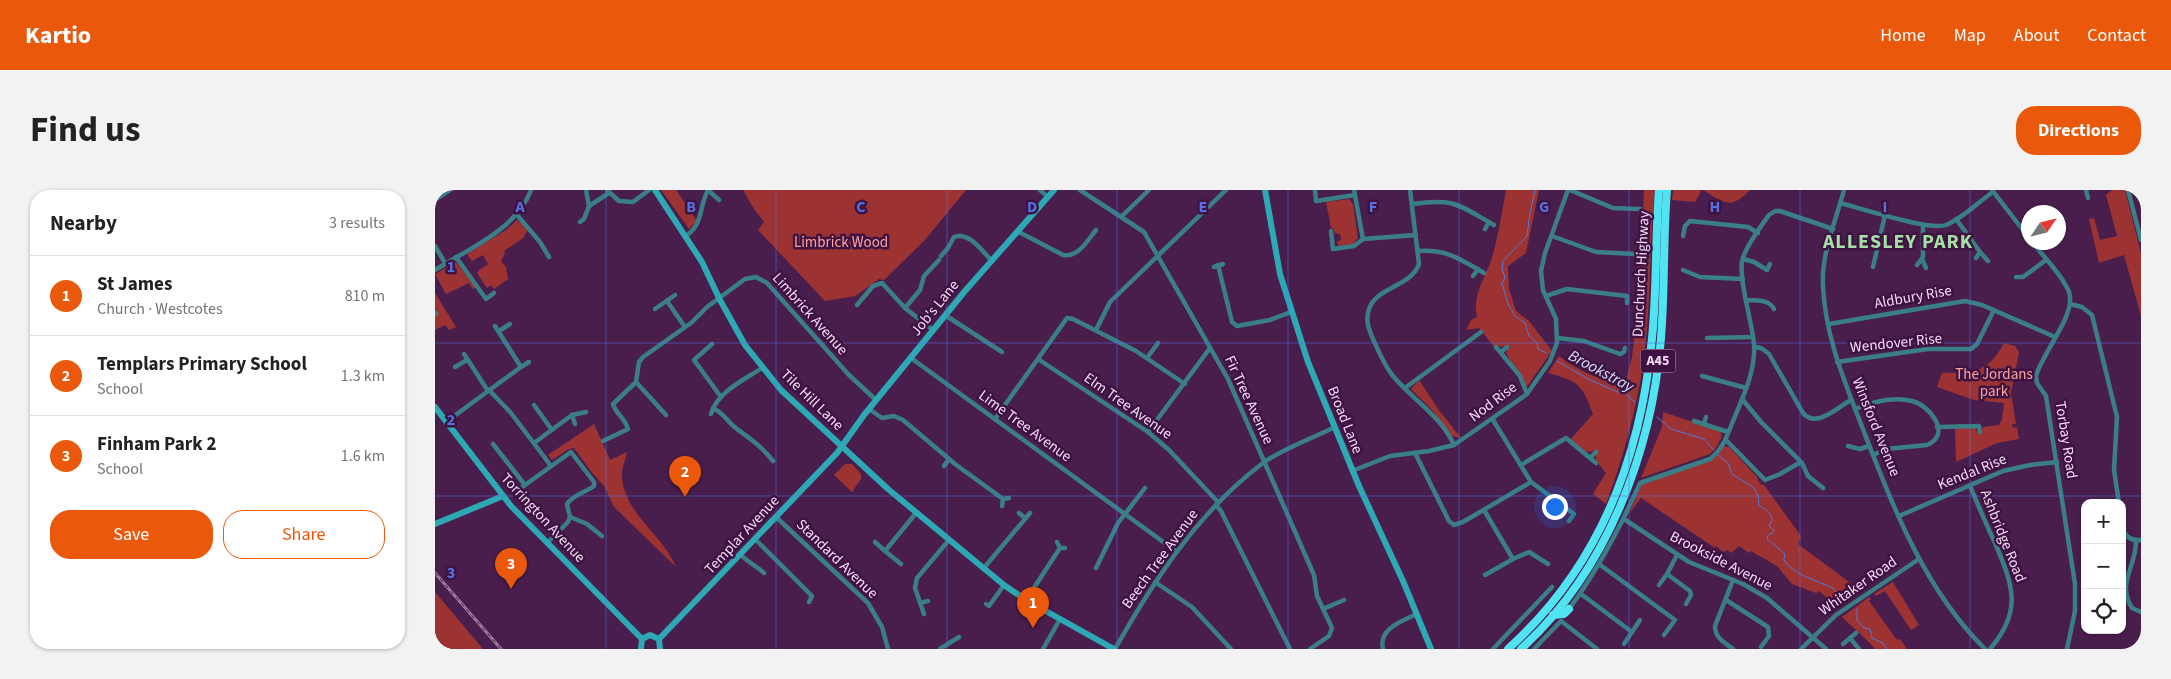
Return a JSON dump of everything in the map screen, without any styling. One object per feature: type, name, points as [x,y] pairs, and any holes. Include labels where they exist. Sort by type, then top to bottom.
[{"type":"highway","name":"Dunchurch Highway","points":[[1508,649],[1542,615],[1574,574],[1600,530],[1622,480],[1644,402],[1652,336],[1659,190]]},
{"type":"highway","name":"Dunchurch Highway","points":[[1521,649],[1553,615],[1597,554],[1629,483],[1641,448],[1652,402],[1661,338],[1667,190]]},
{"type":"highway","points":[[1553,615],[1564,614],[1569,609]]},
{"type":"street","points":[[435,200],[450,190]]},
{"type":"street","points":[[435,270],[504,227],[517,215],[531,190]]},
{"type":"street","points":[[586,190],[589,206]]},
{"type":"street","points":[[580,222],[584,219],[589,206],[608,191],[619,201],[633,202],[649,190]]},
{"type":"street","name":"Tile Hill Lane","points":[[655,190],[687,235],[745,345],[781,390],[915,513],[1003,585],[1026,600],[1114,649]]},
{"type":"street","points":[[687,235],[697,226],[703,200],[708,190],[719,200]]},
{"type":"street","points":[[1040,190],[1048,197]]},
{"type":"street","name":"Job's Lane","points":[[842,446],[876,400],[933,330],[1054,190]]},
{"type":"street","name":"Fir Tree Avenue","points":[[1080,190],[1143,230],[1228,379],[1314,575],[1317,596],[1332,632],[1310,649]]},
{"type":"street","points":[[1121,216],[1149,190]]},
{"type":"street","points":[[1096,330],[1110,302],[1226,190]]},
{"type":"street","name":"Broad Lane","points":[[1265,190],[1280,274],[1291,312],[1352,471],[1431,649]]},
{"type":"street","points":[[1315,190],[1316,201],[1355,193],[1363,239]]},
{"type":"street","points":[[1410,190],[1419,264],[1415,272],[1377,298],[1368,311],[1370,331],[1393,376],[1431,413],[1448,435],[1453,445]]},
{"type":"street","points":[[1569,190],[1613,208],[1640,209]]},
{"type":"street","name":"Nod Rise","points":[[1352,471],[1390,456],[1415,454],[1453,445],[1493,420],[1527,394],[1555,352],[1558,338],[1556,320],[1546,296],[1541,271],[1545,253],[1569,190]]},
{"type":"street","name":"Winsford Avenue","points":[[1844,190],[1823,272],[1824,295],[1837,362],[1869,446],[1919,559],[1949,607],[1985,649]]},
{"type":"street","points":[[2086,190],[2088,198]]},
{"type":"street","points":[[2128,190],[2141,240]]},
{"type":"street","points":[[1840,203],[1923,224],[1941,226],[1956,219],[1993,191],[2021,228]]},
{"type":"street","points":[[1411,204],[1438,200],[1452,202],[1491,223],[1485,229]]},
{"type":"street","points":[[1569,609],[1581,594],[1599,564],[1641,483],[1710,459],[1726,440],[1746,388],[1754,347],[1743,279],[1743,259],[1769,214],[1777,211],[1833,229]]},
{"type":"street","points":[[517,215],[540,242],[549,257]]},
{"type":"street","points":[[1881,263],[1874,264],[1885,215]]},
{"type":"street","points":[[1956,219],[1988,261]]},
{"type":"street","points":[[1683,236],[1685,226],[1690,221],[1748,227],[1758,233]]},
{"type":"street","points":[[1923,224],[1922,259],[1926,268]]},
{"type":"street","points":[[1017,231],[1063,255],[1069,256],[1078,251],[1096,230]]},
{"type":"street","points":[[1331,231],[1333,249],[1354,246],[1363,239],[1416,235]]},
{"type":"street","points":[[905,308],[920,290],[924,276],[948,248],[954,237],[959,235],[965,236],[992,261]]},
{"type":"street","points":[[1552,236],[1591,250],[1636,254]]},
{"type":"street","points":[[435,246],[445,263]]},
{"type":"street","points":[[1418,251],[1433,250],[1447,253],[1485,273]]},
{"type":"street","points":[[2038,250],[2067,287],[2070,304],[2082,307],[2092,315],[2115,406],[2118,427],[2114,470],[2118,499]]},
{"type":"street","points":[[1976,258],[1980,252]]},
{"type":"street","points":[[456,257],[486,299],[494,293]]},
{"type":"street","points":[[1743,259],[1755,262],[1773,273]]},
{"type":"street","points":[[1917,265],[1922,259]]},
{"type":"street","points":[[2022,284],[2023,277],[2046,260]]},
{"type":"street","points":[[1767,270],[1770,264]]},
{"type":"street","points":[[1218,266],[1232,322],[1237,326],[1240,327],[1270,320],[1291,312]]},
{"type":"street","points":[[1473,276],[1477,269]]},
{"type":"street","points":[[1683,270],[1700,278],[1743,279]]},
{"type":"street","points":[[1686,279],[1689,273]]},
{"type":"street","points":[[2017,276],[2023,277]]},
{"type":"street","name":"Limbrick Avenue","points":[[636,382],[639,362],[643,356],[685,327],[707,307],[720,300],[745,279],[756,277],[762,279],[855,381],[876,400]]},
{"type":"street","points":[[857,305],[873,286],[879,282],[884,284],[905,308],[933,330]]},
{"type":"street","points":[[1546,296],[1567,289],[1634,296]]},
{"type":"street","points":[[655,309],[675,295]]},
{"type":"street","points":[[1627,296],[1627,303]]},
{"type":"street","points":[[1747,300],[1763,301],[1774,305]]},
{"type":"street","points":[[667,301],[685,327]]},
{"type":"street","name":"Aldbury Rise","points":[[1829,324],[1961,301],[1978,304],[1994,310],[2055,337]]},
{"type":"street","name":"Torbay Road","points":[[2067,649],[2074,619],[2076,592],[2046,396],[2037,383],[2035,376],[2067,314],[2070,304]]},
{"type":"street","name":"Wendover Rise","points":[[1837,362],[1928,348],[1969,350],[1976,346],[1994,310]]},
{"type":"street","points":[[945,316],[1002,352]]},
{"type":"street","points":[[995,419],[1067,318],[1096,330],[1147,358],[1185,384]]},
{"type":"street","points":[[499,331],[510,324]]},
{"type":"street","points":[[495,326],[521,367]]},
{"type":"street","points":[[1405,388],[1481,332]]},
{"type":"street","points":[[1707,338],[1753,337]]},
{"type":"street","points":[[1558,338],[1583,341],[1629,356]]},
{"type":"street","points":[[1713,345],[1714,338]]},
{"type":"street","points":[[703,343],[706,348]]},
{"type":"street","points":[[1147,358],[1158,343]]},
{"type":"street","points":[[689,361],[694,360],[712,344]]},
{"type":"street","points":[[1496,347],[1520,376],[1527,394]]},
{"type":"street","points":[[1501,352],[1507,347]]},
{"type":"street","points":[[1754,347],[1761,348],[1769,354],[1807,418],[1820,418],[1851,400]]},
{"type":"street","points":[[1148,432],[1210,348]]},
{"type":"street","points":[[1620,354],[1624,352],[1625,348]]},
{"type":"street","points":[[464,354],[488,391],[511,413],[551,466]]},
{"type":"street","name":"Lime Tree Avenue","points":[[911,358],[1177,552]]},
{"type":"street","name":"Elm Tree Avenue","points":[[1038,358],[1148,432],[1169,450],[1217,504],[1290,649]]},
{"type":"street","points":[[455,366],[467,360]]},
{"type":"street","points":[[694,360],[721,397]]},
{"type":"street","points":[[446,422],[529,362]]},
{"type":"street","points":[[711,414],[721,397],[762,368]]},
{"type":"street","points":[[1702,376],[1746,388]]},
{"type":"street","points":[[1708,385],[1709,379]]},
{"type":"street","points":[[603,441],[628,429],[624,418],[616,411],[614,406],[617,399],[636,382],[665,416]]},
{"type":"street","points":[[1742,399],[1761,422],[1801,462],[1807,474],[1819,487]]},
{"type":"street","points":[[1855,409],[1884,400],[1911,400],[1931,412],[1935,417],[1936,437],[1929,444],[1886,449],[1873,455]]},
{"type":"street","points":[[534,405],[552,430]]},
{"type":"street","name":"Torrington Avenue","points":[[435,407],[503,496],[642,639]]},
{"type":"street","points":[[713,408],[726,416],[738,430],[755,440],[773,462]]},
{"type":"street","points":[[869,409],[882,418],[894,416],[903,420],[949,460],[1006,498],[1001,506]]},
{"type":"street","points":[[534,443],[572,415],[586,412]]},
{"type":"street","points":[[572,415],[575,424]]},
{"type":"street","points":[[1704,424],[1706,417]]},
{"type":"street","points":[[1493,420],[1531,482],[1576,516],[1569,521]]},
{"type":"street","points":[[1694,421],[1728,432]]},
{"type":"street","points":[[1937,427],[1985,425]]},
{"type":"street","points":[[1979,426],[1980,432]]},
{"type":"street","name":"Beech Tree Avenue","points":[[1114,649],[1155,582],[1217,504],[1264,461],[1335,427]]},
{"type":"street","points":[[1521,465],[1566,438],[1596,463]]},
{"type":"street","points":[[1726,440],[1762,480],[1771,478],[1801,462]]},
{"type":"street","points":[[493,444],[525,485]]},
{"type":"street","name":"Templar Avenue","points":[[659,639],[741,555],[842,446]]},
{"type":"street","points":[[1848,446],[1860,450],[1869,446]]},
{"type":"street","points":[[518,490],[571,452],[594,482],[594,486],[584,494],[569,500],[567,505],[570,517],[563,528],[547,543]]},
{"type":"street","points":[[1590,458],[1595,452]]},
{"type":"street","points":[[1415,454],[1451,523],[1457,525],[1531,482]]},
{"type":"street","points":[[944,466],[949,460]]},
{"type":"street","name":"Kendal Rise","points":[[1899,516],[2010,469],[2057,462]]},
{"type":"street","name":"Ashbridge Road","points":[[1970,486],[2008,574],[2013,595],[2011,614],[2006,627],[1990,649]]},
{"type":"street","points":[[1096,568],[1115,527],[1145,488]]},
{"type":"street","points":[[435,524],[503,496]]},
{"type":"street","points":[[1484,510],[1513,559]]},
{"type":"street","points":[[885,551],[915,513]]},
{"type":"street","points":[[1019,513],[1025,518]]},
{"type":"street","points":[[983,569],[1030,513]]},
{"type":"street","points":[[570,517],[587,524],[602,536]]},
{"type":"street","name":"Standard Avenue","points":[[776,517],[847,581],[868,603],[882,627],[888,649]]},
{"type":"street","name":"Brookside Avenue","points":[[1624,519],[1690,563],[1733,580],[1767,598],[1826,649]]},
{"type":"street","points":[[2126,535],[2127,537],[2139,540],[2135,558],[2125,584],[2125,593],[2132,608],[2141,612]]},
{"type":"street","points":[[755,539],[812,596],[809,602]]},
{"type":"street","points":[[924,614],[915,588],[917,578],[949,540]]},
{"type":"street","points":[[875,542],[901,564]]},
{"type":"street","points":[[1026,600],[1063,548],[1057,542]]},
{"type":"street","points":[[1484,576],[1529,552],[1548,564]]},
{"type":"street","points":[[741,555],[764,574]]},
{"type":"street","points":[[1659,585],[1677,555]]},
{"type":"street","name":"Whitaker Road","points":[[1801,649],[1848,606],[1919,559]]},
{"type":"street","points":[[1599,564],[1675,620],[1664,635]]},
{"type":"street","points":[[1667,574],[1690,591],[1691,595],[1685,604]]},
{"type":"street","points":[[1733,580],[1715,622],[1715,629],[1719,639],[1733,649]]},
{"type":"street","points":[[1155,582],[1192,607],[1231,649]]},
{"type":"street","points":[[986,604],[989,606],[1003,585]]},
{"type":"street","points":[[798,590],[803,586]]},
{"type":"street","points":[[1493,649],[1552,588]]},
{"type":"street","points":[[1581,594],[1632,632]]},
{"type":"street","points":[[1323,609],[1344,600]]},
{"type":"street","points":[[1726,600],[1767,628],[1769,636],[1761,647]]},
{"type":"street","points":[[920,603],[928,601]]},
{"type":"street","points":[[1383,649],[1382,639],[1386,632],[1395,625],[1417,614]]},
{"type":"street","points":[[1043,649],[1060,619]]},
{"type":"street","points":[[1624,644],[1640,620]]},
{"type":"street","points":[[1535,649],[1562,621],[1597,649]]},
{"type":"street","points":[[1843,644],[1856,633]]},
{"type":"street","points":[[641,649],[642,639],[650,635],[659,639],[660,649]]},
{"type":"street","points":[[940,649],[959,637]]},
{"type":"street","points":[[1850,638],[1859,649]]},
{"type":"green space","points":[[661,190],[676,190],[697,221],[689,229]]},
{"type":"green space","name":"Limbrick Wood","points":[[743,190],[966,190],[924,241],[884,280],[879,279],[855,296],[825,301],[758,230],[764,222]]},
{"type":"green space","points":[[1506,190],[1539,190],[1526,253],[1508,266],[1509,289],[1516,311],[1529,321],[1552,351],[1526,388],[1506,353],[1508,348],[1506,346],[1495,348],[1479,328],[1466,330],[1471,320],[1477,317],[1476,301],[1491,262]]},
{"type":"green space","points":[[1644,190],[1655,190],[1645,349],[1633,417],[1621,461],[1606,504],[1593,494],[1606,473],[1596,461],[1595,450],[1585,451],[1571,439],[1593,414],[1586,396],[1578,385],[1548,373],[1559,356],[1591,375],[1625,385],[1632,357],[1637,311],[1634,303],[1638,286],[1637,254],[1642,243]]},
{"type":"green space","points":[[1673,190],[1701,191],[1695,202],[1672,200]]},
{"type":"green space","points":[[1703,190],[1750,190],[1737,201],[1727,202],[1721,201]]},
{"type":"green space","points":[[2112,190],[2125,190],[2141,253],[2141,316],[2124,255],[2099,263],[2089,219],[2094,218],[2100,240],[2117,236],[2106,195]]},
{"type":"green space","points":[[1349,199],[1353,204],[1358,238],[1353,244],[1339,246],[1337,242],[1341,240],[1340,234],[1335,233],[1333,228],[1331,228],[1326,202]]},
{"type":"green space","points":[[517,220],[528,230],[523,238],[504,251],[505,253],[501,261],[506,267],[508,279],[494,289],[491,285],[487,288],[477,273],[488,264],[483,255],[472,261],[467,254],[506,230]]},
{"type":"green space","points":[[456,262],[476,288],[473,289],[469,283],[446,294],[435,274]]},
{"type":"green space","points":[[435,293],[456,327],[449,330],[445,325],[435,330],[435,314],[438,312],[435,308]]},
{"type":"green space","name":"The Jordans park","points":[[2004,343],[2015,346],[2019,352],[2011,393],[2016,424],[2012,424],[2013,428],[2017,427],[2019,439],[1997,443],[1956,462],[1955,428],[1975,428],[1978,433],[1981,432],[1983,427],[1999,425],[2002,419],[2004,403],[1974,400],[1937,387],[1942,373],[1979,369],[1992,360]]},
{"type":"green space","points":[[1419,380],[1438,409],[1461,438],[1452,436],[1431,409],[1411,389]]},
{"type":"green space","points":[[1663,412],[1720,431],[1722,436],[1716,448],[1710,454],[1641,478],[1662,427]]},
{"type":"green space","points":[[594,424],[610,460],[627,452],[622,471],[623,485],[628,498],[643,521],[670,555],[676,567],[614,507],[604,486],[574,448],[569,449],[552,460],[548,455]]},
{"type":"green space","points":[[1724,446],[1729,447],[1757,477],[1760,484],[1764,485],[1801,536],[1798,544],[1856,587],[1860,593],[1840,607],[1837,606],[1819,591],[1816,593],[1792,584],[1777,566],[1751,551],[1749,553],[1739,546],[1731,553],[1728,550],[1723,552],[1716,546],[1715,548],[1641,498],[1629,514],[1642,484],[1707,461]]},
{"type":"green space","points":[[845,464],[852,464],[861,474],[861,479],[852,492],[834,475]]},
{"type":"green space","points":[[1893,582],[1919,625],[1911,630],[1885,591],[1876,596],[1874,594]]},
{"type":"green space","points":[[435,592],[483,649],[435,649]]},
{"type":"green space","points":[[1869,597],[1871,599],[1869,601],[1897,640],[1900,639],[1907,649],[1875,649],[1842,617]]},
{"type":"waterway","name":"Brookstray","points":[[1535,190],[1527,236],[1503,261],[1502,268],[1505,278],[1502,283],[1508,304],[1515,316],[1525,323],[1529,336],[1537,343],[1538,349],[1547,353]]},
{"type":"waterway","name":"Brookstray","points":[[1557,361],[1590,380],[1618,392],[1623,392],[1635,402]]},
{"type":"waterway","name":"Brookstray","points":[[1657,417],[1671,429],[1704,439],[1714,450]]},
{"type":"waterway","name":"Brookstray","points":[[1718,455],[1728,463],[1732,474],[1754,488],[1758,495],[1759,506],[1771,515],[1772,520],[1769,526],[1774,530],[1773,533],[1768,535],[1767,539],[1785,554],[1784,560],[1788,565],[1805,576],[1833,588],[1841,598],[1847,596]]},
{"type":"waterway","name":"Brookstray","points":[[1857,609],[1857,620],[1864,628],[1870,629],[1872,638],[1883,643],[1887,649]]},
{"type":"railway","points":[[435,573],[501,649]]},
{"type":"place","name":"Templars Primary School","points":[[685,497]]},
{"type":"place","name":"Finham Park 2","points":[[511,589]]},
{"type":"place","name":"St James","points":[[1033,628]]},
{"type":"district","name":"ALLESLEY PARK","points":[[1898,242]]}]
